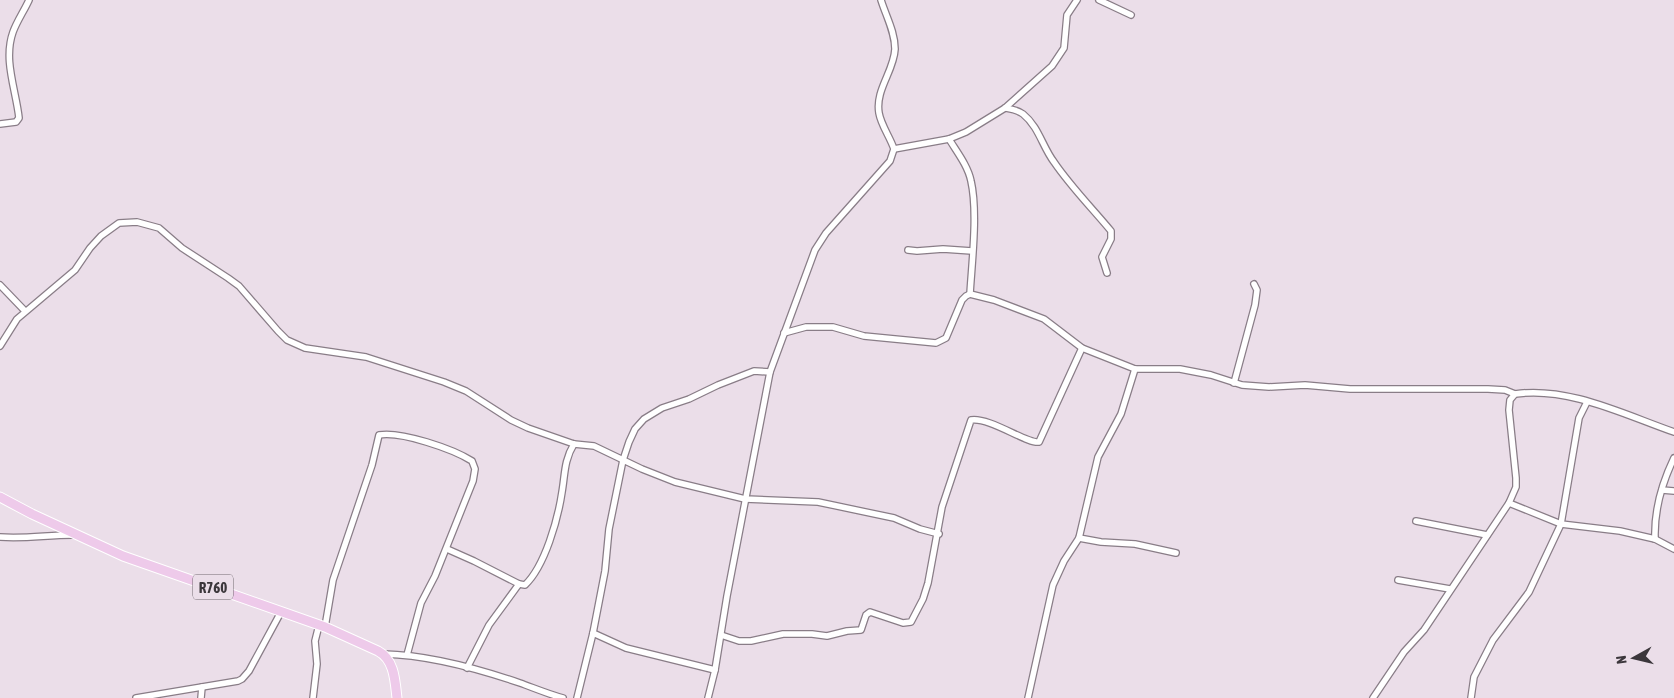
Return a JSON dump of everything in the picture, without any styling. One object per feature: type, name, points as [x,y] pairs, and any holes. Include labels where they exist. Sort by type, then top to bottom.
[{"type":"main road","name":"R760","points":[[0,497],[32,514],[130,558],[350,636],[384,654]]},
{"type":"main road","points":[[384,654],[394,673],[397,698]]},
{"type":"street","points":[[0,124],[16,122],[18,118],[9,54],[13,32],[29,0]]},
{"type":"street","points":[[708,698],[716,670],[745,499],[770,372],[815,250],[826,233],[890,161],[894,149],[879,113],[879,100],[895,49],[892,29],[881,0]]},
{"type":"street","points":[[894,149],[949,139],[966,132],[1005,108],[1052,66],[1064,48],[1067,15],[1077,0]]},
{"type":"street","points":[[1099,0],[1131,15]]},
{"type":"street","points":[[1005,108],[1021,112],[1038,130],[1053,161],[1089,207],[1111,231],[1111,239],[1102,256],[1108,273]]},
{"type":"street","points":[[949,139],[966,168],[971,181],[973,231],[970,294]]},
{"type":"street","points":[[0,346],[24,311],[76,270],[96,242],[110,228],[127,221],[149,224],[159,228],[182,248],[239,286],[278,331],[288,340],[304,348],[366,357],[444,382],[466,391],[519,424],[574,444],[594,446],[675,482],[745,499],[818,502],[894,518],[938,534]]},
{"type":"street","points":[[908,250],[943,249],[972,251]]},
{"type":"street","points":[[1234,383],[1255,305],[1257,290],[1254,284]]},
{"type":"street","points":[[0,285],[24,311]]},
{"type":"street","points":[[784,333],[806,328],[833,327],[864,336],[936,343],[946,338],[962,300],[970,294],[994,300],[1044,319],[1082,348],[1135,369],[1180,369],[1211,375],[1234,383],[1269,387],[1305,385],[1350,389],[1505,390],[1515,394],[1558,395],[1587,402],[1674,432]]},
{"type":"street","points":[[721,635],[739,641],[751,641],[783,634],[827,636],[856,632],[861,630],[866,615],[870,612],[903,623],[912,622],[928,584],[942,507],[970,420],[980,420],[1033,442],[1039,442],[1082,348]]},
{"type":"street","points":[[1028,698],[1053,585],[1064,561],[1079,538],[1098,457],[1121,414],[1135,369]]},
{"type":"street","points":[[577,698],[593,634],[605,571],[609,529],[623,460],[628,442],[635,429],[644,419],[662,408],[689,399],[754,371],[770,372]]},
{"type":"street","points":[[1373,698],[1404,652],[1424,630],[1509,503],[1516,487],[1509,410],[1510,400],[1515,394]]},
{"type":"street","points":[[1471,698],[1474,677],[1493,640],[1529,592],[1561,524],[1579,418],[1587,402]]},
{"type":"street","points":[[313,698],[317,664],[315,641],[322,626],[333,580],[372,465],[379,435],[390,433],[462,455],[472,461],[475,469],[473,481],[447,550],[420,603],[407,655]]},
{"type":"street","points":[[447,550],[474,561],[519,584],[525,585],[530,580],[548,544],[560,504],[565,464],[574,444]]},
{"type":"street","points":[[1655,539],[1656,510],[1674,458]]},
{"type":"street","points":[[1662,490],[1674,492]]},
{"type":"street","points":[[1509,503],[1561,524],[1620,531],[1655,539],[1674,549]]},
{"type":"street","points":[[1416,521],[1487,535]]},
{"type":"street","points":[[0,537],[77,535]]},
{"type":"street","points":[[1079,538],[1101,542],[1135,544],[1176,553]]},
{"type":"street","points":[[1398,580],[1450,589]]},
{"type":"street","points":[[467,668],[489,625],[519,584]]},
{"type":"street","points":[[136,698],[238,681],[246,676],[281,612]]},
{"type":"street","points":[[593,634],[626,648],[716,670]]},
{"type":"street","points":[[384,654],[407,655],[467,668],[518,682],[563,698]]},
{"type":"street","points":[[200,698],[202,687]]}]
